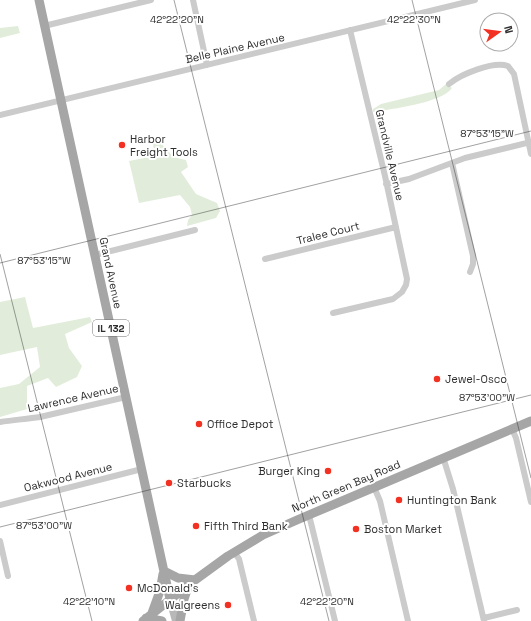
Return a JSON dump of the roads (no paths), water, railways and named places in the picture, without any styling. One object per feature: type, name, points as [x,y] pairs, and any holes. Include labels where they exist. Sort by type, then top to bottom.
[{"type":"main road","name":"Grand Avenue","points":[[39,0],[176,621]]},
{"type":"main road","name":"North Green Bay Road","points":[[147,618],[192,582],[234,552],[266,533],[531,421]]},
{"type":"main road","points":[[162,621],[147,618],[160,591],[164,570],[178,578],[192,582],[184,598],[180,621]]},
{"type":"street","points":[[44,26],[151,0]]},
{"type":"street","points":[[193,0],[207,65]]},
{"type":"street","name":"Belle Plaine Avenue","points":[[0,115],[475,0]]},
{"type":"street","name":"Grandville Avenue","points":[[333,314],[393,299],[402,292],[406,285],[406,276],[396,227],[350,30]]},
{"type":"street","points":[[449,84],[456,78],[470,72],[499,65],[508,66],[514,74],[530,142],[531,154]]},
{"type":"street","points":[[386,184],[409,178],[484,153],[530,142]]},
{"type":"street","points":[[452,163],[472,256],[473,264],[470,272]]},
{"type":"street","name":"Tralee Court","points":[[265,259],[396,227]]},
{"type":"street","points":[[95,255],[195,230]]},
{"type":"street","name":"Lawrence Avenue","points":[[0,422],[40,417],[126,397]]},
{"type":"street","points":[[512,429],[516,438],[531,502]]},
{"type":"street","points":[[443,457],[453,489],[484,620],[517,610]]},
{"type":"street","name":"Oakwood Avenue","points":[[0,505],[142,469]]},
{"type":"street","points":[[374,487],[380,501],[408,621]]},
{"type":"street","points":[[309,515],[335,621]]},
{"type":"street","points":[[0,541],[8,576]]},
{"type":"street","points":[[234,552],[239,559],[254,621]]},
{"type":"place","name":"Harbor Freight Tools","points":[[122,145]]},
{"type":"place","name":"Jewel-Osco","points":[[437,379]]},
{"type":"place","name":"Office Depot","points":[[199,424]]},
{"type":"place","name":"Burger King","points":[[328,471]]},
{"type":"place","name":"Starbucks","points":[[169,483]]},
{"type":"place","name":"Huntington Bank","points":[[399,500]]},
{"type":"place","name":"Fifth Third Bank","points":[[196,526]]},
{"type":"place","name":"Boston Market","points":[[356,529]]},
{"type":"place","name":"McDonald's","points":[[129,588]]},
{"type":"place","name":"Walgreens","points":[[228,605]]}]
